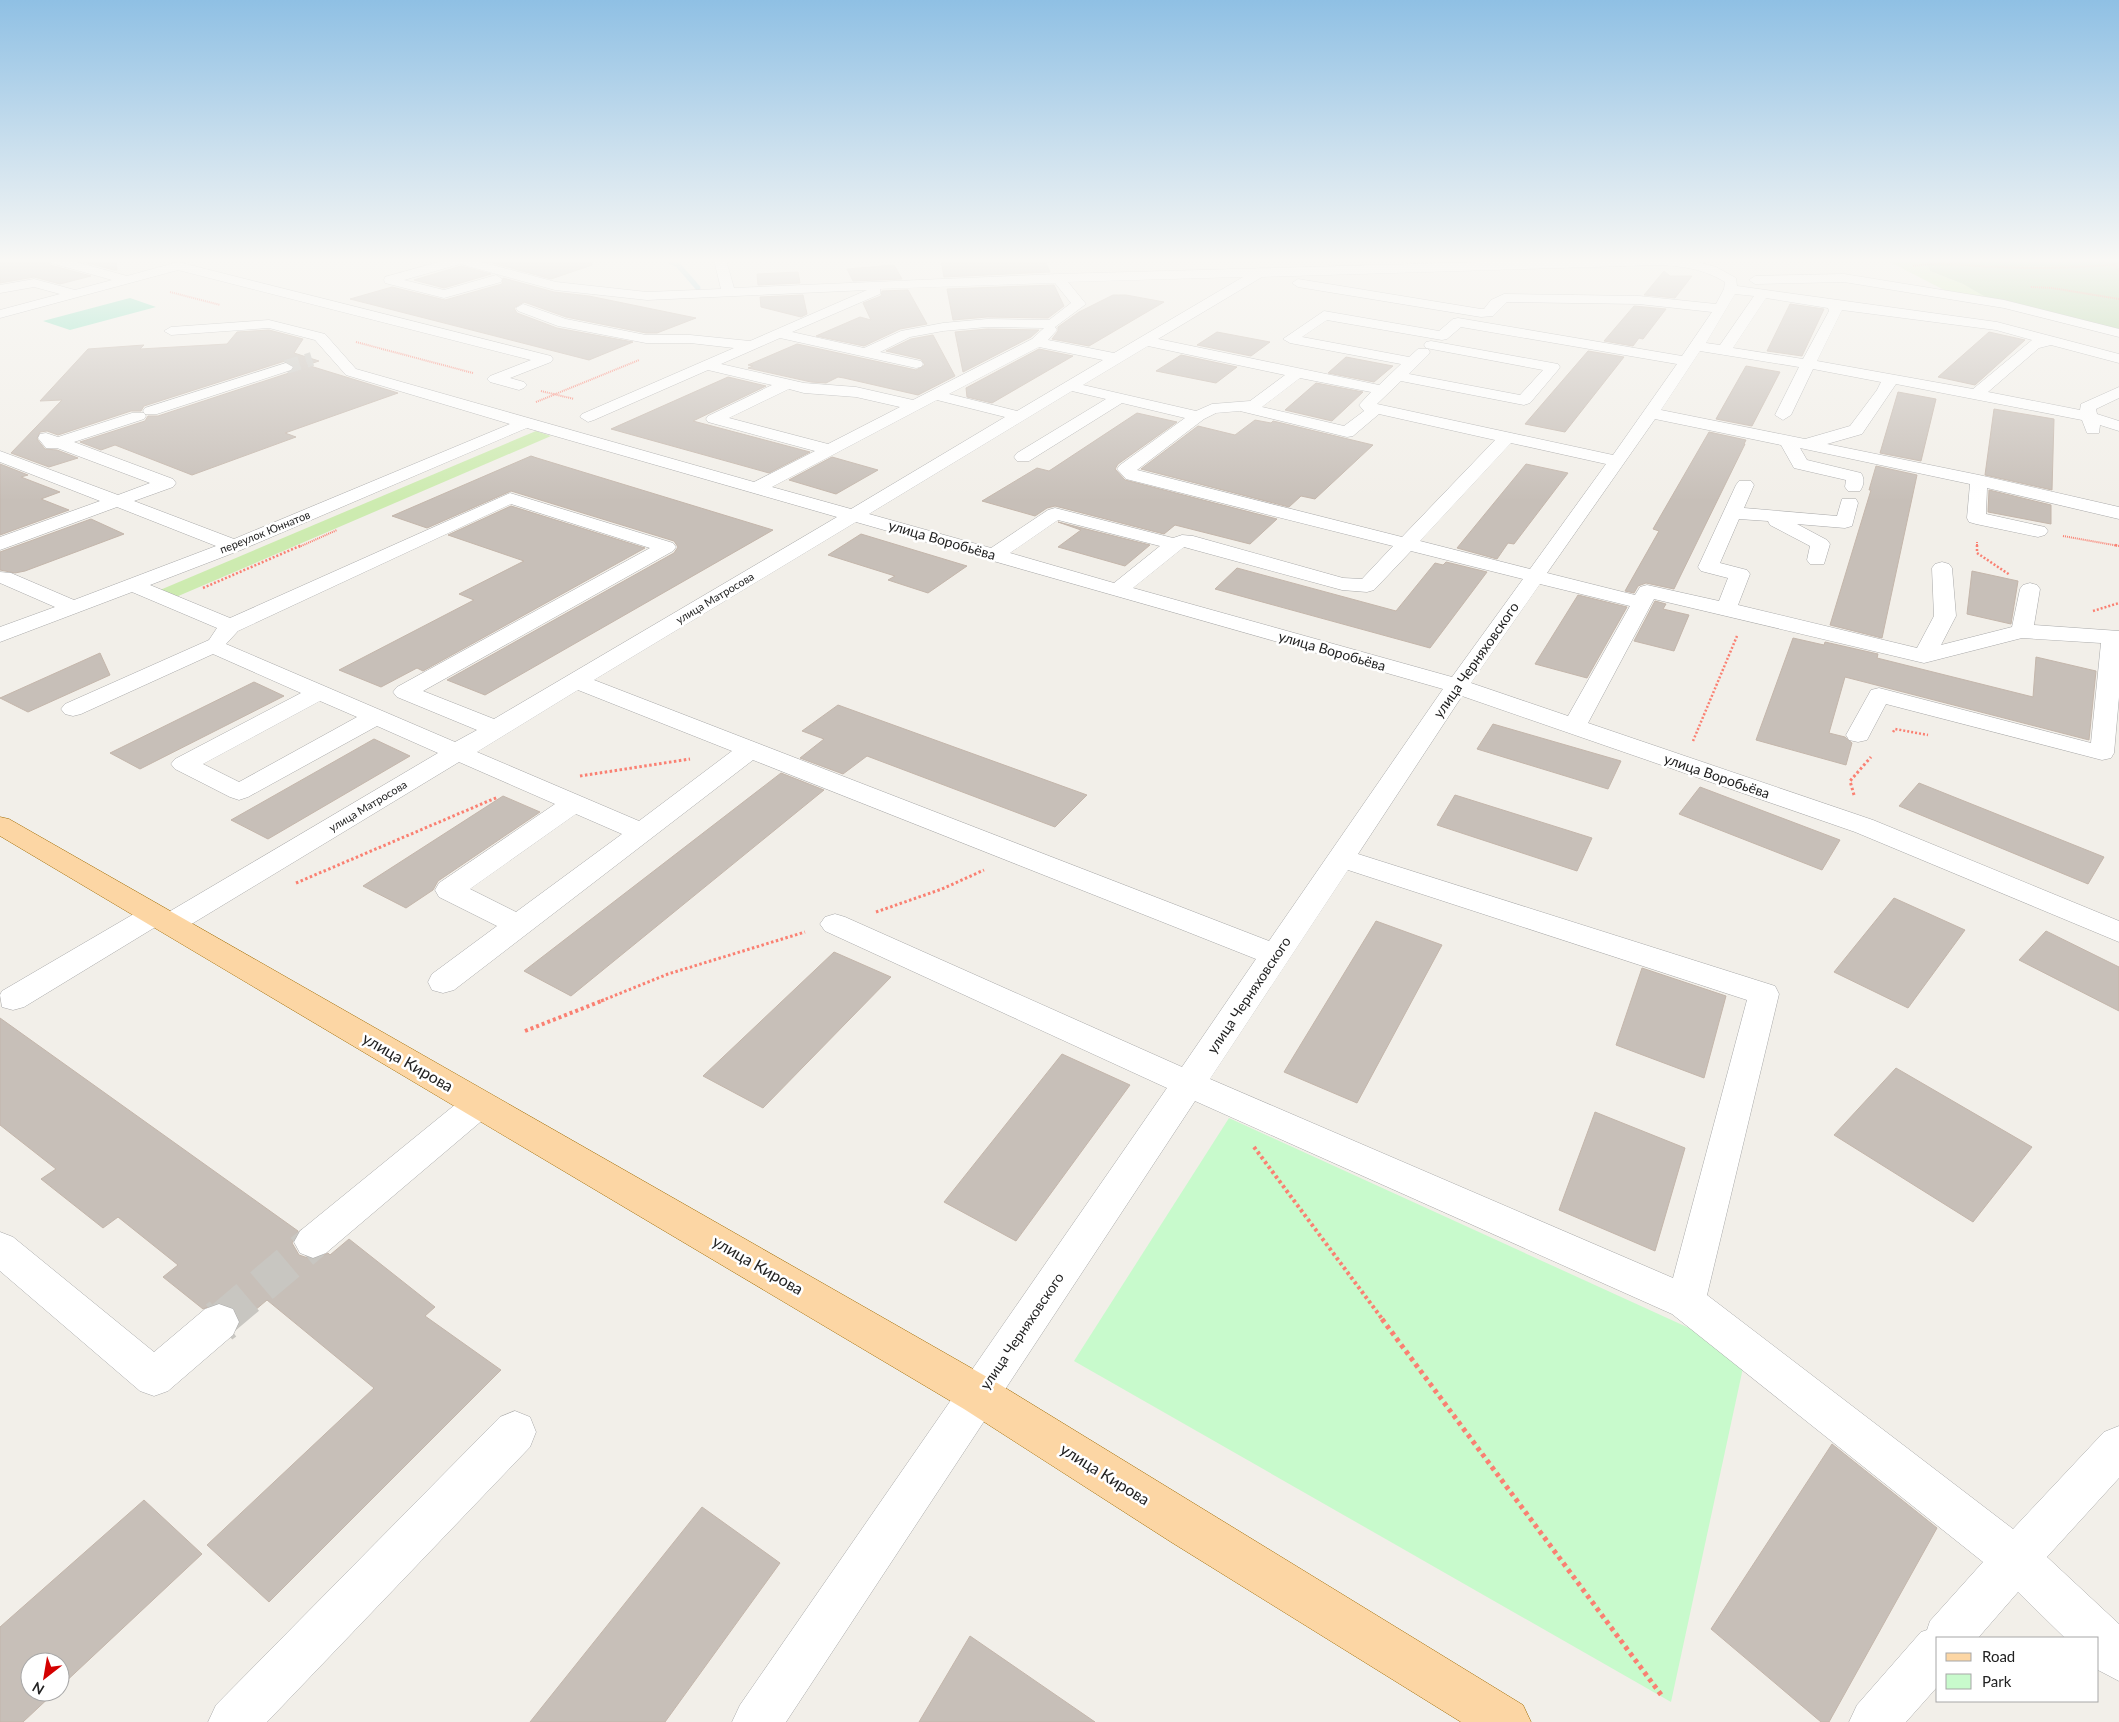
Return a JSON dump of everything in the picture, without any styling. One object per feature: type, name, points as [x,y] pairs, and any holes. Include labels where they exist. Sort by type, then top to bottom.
[{"type":"main road","name":"улица Кирова","points":[[0,825],[979,1395],[1187,1526],[1506,1722]]},
{"type":"street","name":"улица Воробьёва","points":[[321,340],[326,354],[351,372],[1457,686],[1864,826],[2119,932]]},
{"type":"street","points":[[472,340],[546,359],[495,379],[519,385]]},
{"type":"street","points":[[702,340],[753,346]]},
{"type":"street","points":[[588,417],[766,340]]},
{"type":"street","points":[[810,340],[916,364]]},
{"type":"street","points":[[866,352],[892,340]]},
{"type":"street","points":[[1297,340],[1412,362]]},
{"type":"street","points":[[1436,340],[1367,404],[1376,409],[1616,461]]},
{"type":"street","points":[[1397,376],[1524,400],[1553,367],[1438,340]]},
{"type":"street","points":[[1579,340],[1651,355],[1723,351],[1808,364],[1976,394],[2090,417],[2119,426]]},
{"type":"street","points":[[1622,340],[1651,355]]},
{"type":"street","name":"улица Черняховского","points":[[757,1722],[1457,686],[1651,413],[1700,340]]},
{"type":"street","points":[[1723,351],[1730,340]]},
{"type":"street","points":[[1783,415],[1820,340]]},
{"type":"street","points":[[1145,341],[1382,390]]},
{"type":"street","name":"улица Матросова","points":[[13,999],[162,919],[497,729],[1145,341]]},
{"type":"street","points":[[1976,394],[2034,344],[2051,341],[2119,359]]},
{"type":"street","points":[[758,487],[1037,342],[1116,358]]},
{"type":"street","points":[[706,365],[804,388],[856,392],[913,405]]},
{"type":"street","points":[[31,451],[51,440],[145,414],[286,367]]},
{"type":"street","points":[[1297,373],[1254,404],[1212,409],[1198,416],[1126,469],[1128,472],[1642,603]]},
{"type":"street","points":[[1796,443],[1856,430],[1885,391],[1890,379]]},
{"type":"street","points":[[787,384],[714,419],[832,450]]},
{"type":"street","points":[[1069,386],[1198,416]]},
{"type":"street","points":[[2096,438],[2087,407],[2119,392]]},
{"type":"street","points":[[935,396],[1019,416]]},
{"type":"street","points":[[1023,457],[1119,398]]},
{"type":"street","points":[[1238,406],[1347,432],[1376,409]]},
{"type":"street","points":[[1651,413],[1979,480],[2119,513]]},
{"type":"street","name":"переулок Юннатов","points":[[0,635],[71,606],[234,546],[526,423]]},
{"type":"street","points":[[1118,590],[1174,544],[1182,541],[1193,542],[1354,586],[1367,586],[1508,437]]},
{"type":"street","points":[[0,544],[167,483],[51,440]]},
{"type":"street","points":[[1732,513],[1845,522],[1855,477],[1800,464],[1796,443]]},
{"type":"street","points":[[0,456],[234,546]]},
{"type":"street","points":[[1979,480],[1976,518],[2038,531]]},
{"type":"street","points":[[1726,609],[1740,574],[1708,566],[1745,484]]},
{"type":"street","points":[[73,708],[213,646],[230,626],[510,498],[666,547],[405,692],[497,729]]},
{"type":"street","points":[[994,555],[1055,514],[1174,544]]},
{"type":"street","points":[[1767,516],[1820,544],[1817,560]]},
{"type":"street","points":[[1924,656],[1945,616],[1942,568]]},
{"type":"street","points":[[4,577],[71,606]]},
{"type":"street","points":[[130,584],[230,626]]},
{"type":"street","points":[[2022,631],[2030,589]]},
{"type":"street","points":[[1574,727],[1647,591],[1924,656],[2022,631],[2116,637],[2102,753],[1879,695],[1858,735]]},
{"type":"street","points":[[213,646],[641,832]]},
{"type":"street","points":[[576,682],[1276,956]]},
{"type":"street","points":[[318,693],[184,764],[239,792],[375,717]]},
{"type":"street","points":[[443,982],[750,750]]},
{"type":"street","points":[[518,924],[449,890],[574,803]]},
{"type":"street","points":[[1341,858],[1764,994],[1686,1302]]},
{"type":"street","points":[[834,924],[1189,1084],[1686,1302],[2016,1559],[2098,1637]]},
{"type":"street","points":[[313,1242],[479,1104]]},
{"type":"street","points":[[0,1248],[154,1377],[219,1322]]},
{"type":"street","points":[[233,1722],[515,1432]]},
{"type":"street","points":[[1948,1637],[2016,1559],[2119,1447]]},
{"type":"street","points":[[2099,1638],[2119,1657]]},
{"type":"street","points":[[1874,1722],[1936,1651]]},
{"type":"path","points":[[1976,518],[1978,553],[2030,589]]},
{"type":"path","points":[[2038,531],[2119,546]]},
{"type":"path","points":[[1889,736],[1895,729],[1933,736]]},
{"type":"path","points":[[1864,826],[1850,781],[1876,752]]},
{"type":"path","points":[[525,1031],[668,974],[942,889],[1019,855]]},
{"type":"path","points":[[1251,1144],[1662,1696]]},
{"type":"green space","points":[[536,431],[551,436],[176,597],[160,590]]},
{"type":"green space","points":[[1229,1118],[1746,1354],[1671,1702],[1074,1361]]},
{"type":"building","points":[[230,340],[302,340],[294,353],[319,361],[307,365],[398,393],[285,433],[296,437],[192,475],[115,445],[101,450],[80,442],[145,421],[148,416],[158,416],[292,372],[294,365],[285,361],[144,406],[141,411],[131,411],[58,435],[47,431],[40,432],[37,439],[45,449],[57,450],[78,458],[49,467],[11,453],[62,400],[40,401],[88,349],[144,345],[140,349],[227,344]]},
{"type":"building","points":[[512,340],[624,340],[633,342],[589,360]]},
{"type":"building","points":[[837,340],[876,340],[864,346]]},
{"type":"building","points":[[908,340],[936,340],[955,376],[918,395],[838,377],[826,383],[811,382],[748,368],[753,366],[748,365],[797,344],[916,370],[925,365],[921,359],[886,351]]},
{"type":"building","points":[[957,340],[1024,340],[963,372]]},
{"type":"building","points":[[1059,340],[1099,340],[1089,346]]},
{"type":"building","points":[[1204,340],[1270,342],[1251,356],[1197,345]]},
{"type":"building","points":[[1605,340],[1637,340],[1633,346]]},
{"type":"building","points":[[1772,340],[1809,340],[1802,356],[1767,351]]},
{"type":"building","points":[[1980,340],[2025,340],[1975,385],[1938,377]]},
{"type":"building","points":[[1039,349],[1073,356],[992,403],[967,397],[966,388]]},
{"type":"building","points":[[1588,351],[1624,357],[1565,432],[1525,424]]},
{"type":"building","points":[[1181,355],[1237,367],[1216,383],[1156,371]]},
{"type":"building","points":[[1346,357],[1393,366],[1374,382],[1328,373]]},
{"type":"building","points":[[1746,366],[1780,372],[1752,426],[1716,419]]},
{"type":"building","points":[[728,377],[766,386],[693,421],[810,452],[769,473],[611,429]]},
{"type":"building","points":[[1316,383],[1363,392],[1332,421],[1285,410]]},
{"type":"building","points":[[1898,392],[1936,399],[1921,461],[1880,453]]},
{"type":"building","points":[[1994,409],[2054,419],[2052,490],[1985,475]]},
{"type":"building","points":[[1137,413],[1177,422],[1118,464],[1115,469],[1125,480],[1277,519],[1250,544],[1175,525],[1164,534],[1055,506],[1047,508],[1035,516],[982,501],[1037,468],[1049,471]]},
{"type":"building","points":[[1255,420],[1271,423],[1273,421],[1373,445],[1315,499],[1301,496],[1289,507],[1141,469],[1198,426],[1235,435]]},
{"type":"building","points":[[1709,432],[1746,440],[1674,589],[1646,583],[1638,586],[1634,593],[1625,591],[1659,531],[1653,529]]},
{"type":"building","points":[[531,456],[773,530],[485,695],[447,680],[674,553],[678,547],[674,541],[511,491],[427,528],[392,516]]},
{"type":"building","points":[[832,457],[878,470],[836,494],[789,480]]},
{"type":"building","points":[[0,464],[28,475],[21,477],[60,492],[41,499],[69,510],[0,535]]},
{"type":"building","points":[[1526,464],[1568,473],[1514,544],[1508,543],[1497,559],[1457,548]]},
{"type":"building","points":[[1876,466],[1917,475],[1882,638],[1830,625],[1871,490],[1869,490]]},
{"type":"building","points":[[1989,490],[2051,505],[2051,524],[1988,512]]},
{"type":"building","points":[[511,506],[645,548],[423,671],[417,668],[381,687],[339,670],[474,600],[459,594],[524,561],[448,535]]},
{"type":"building","points":[[91,519],[124,534],[25,571],[15,573],[0,570],[0,552]]},
{"type":"building","points":[[1058,522],[1150,545],[1125,566],[1058,547],[1081,530]]},
{"type":"building","points":[[861,534],[967,566],[928,593],[888,580],[895,576],[828,555]]},
{"type":"building","points":[[1446,562],[1487,572],[1430,648],[1215,589],[1237,568],[1396,611],[1435,563],[1443,565]]},
{"type":"building","points":[[1972,571],[2018,581],[2011,624],[1967,614]]},
{"type":"building","points":[[1578,595],[1627,607],[1587,678],[1535,664]]},
{"type":"building","points":[[1655,601],[1666,604],[1663,609],[1689,615],[1674,651],[1634,641]]},
{"type":"building","points":[[1793,638],[1824,645],[1825,642],[1878,654],[1877,658],[2033,697],[2036,657],[2096,671],[2089,740],[1845,677],[1829,733],[1845,737],[1852,743],[1846,765],[1756,740]]},
{"type":"building","points":[[100,653],[110,675],[28,712],[0,698]]},
{"type":"building","points":[[254,682],[284,696],[140,769],[110,753]]},
{"type":"building","points":[[838,705],[1087,795],[1055,827],[867,756],[843,774],[800,758],[824,739],[802,731]]},
{"type":"building","points":[[1493,724],[1621,761],[1608,789],[1477,749]]},
{"type":"building","points":[[374,739],[410,756],[268,839],[231,820]]},
{"type":"building","points":[[781,773],[824,790],[571,996],[524,971]]},
{"type":"building","points":[[1919,783],[2104,857],[2088,884],[1899,806]]},
{"type":"building","points":[[1700,787],[1840,840],[1822,870],[1679,814]]},
{"type":"building","points":[[1455,795],[1592,838],[1577,871],[1437,825]]},
{"type":"building","points":[[503,796],[540,812],[438,881],[433,890],[406,908],[363,886]]},
{"type":"building","points":[[1894,898],[1965,930],[1908,1008],[1834,972]]},
{"type":"building","points":[[1376,921],[1442,945],[1357,1103],[1284,1072]]},
{"type":"building","points":[[2046,931],[2119,967],[2119,1011],[2019,960]]},
{"type":"building","points":[[834,952],[891,977],[763,1108],[703,1076]]},
{"type":"building","points":[[1642,968],[1726,996],[1704,1078],[1616,1045]]},
{"type":"building","points":[[0,1018],[298,1231],[292,1243],[299,1255],[314,1260],[328,1253],[330,1255],[349,1239],[435,1307],[425,1316],[501,1370],[269,1602],[207,1545],[374,1388],[267,1300],[241,1322],[235,1308],[220,1302],[203,1309],[163,1277],[178,1265],[118,1217],[103,1228],[41,1179],[56,1169],[0,1125]]},
{"type":"building","points":[[1062,1054],[1130,1085],[1016,1241],[944,1202]]},
{"type":"building","points":[[1896,1068],[2032,1147],[1973,1222],[1834,1135]]},
{"type":"building","points":[[1595,1112],[1685,1148],[1655,1251],[1559,1210]]},
{"type":"building","points":[[1832,1444],[1937,1528],[1829,1722],[1821,1722],[1711,1629]]},
{"type":"building","points":[[144,1500],[202,1554],[70,1678],[70,1652],[20,1652],[20,1702],[44,1702],[23,1722],[0,1722],[0,1627]]},
{"type":"building","points":[[702,1507],[780,1563],[665,1722],[530,1722]]},
{"type":"building","points":[[970,1636],[1095,1722],[919,1722]]},
{"type":"tunnel","points":[[286,367],[312,359]]},
{"type":"tunnel","points":[[221,1320],[313,1242]]},
{"type":"tunnel","points":[[219,1322],[223,1319]]}]
